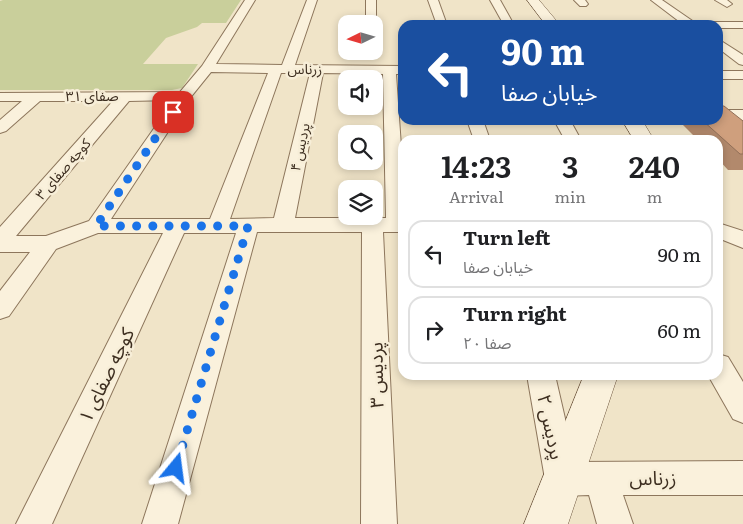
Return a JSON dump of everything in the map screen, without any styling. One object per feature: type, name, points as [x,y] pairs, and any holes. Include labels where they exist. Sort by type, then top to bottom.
[{"type":"street","points":[[96,226],[184,96],[207,68],[250,0]]},
{"type":"street","points":[[217,226],[312,0]]},
{"type":"street","points":[[371,0],[371,15]]},
{"type":"street","points":[[433,0],[440,20]]},
{"type":"street","points":[[495,0],[506,20]]},
{"type":"street","points":[[533,0],[550,20]]},
{"type":"street","points":[[656,0],[685,20]]},
{"type":"street","points":[[723,25],[743,25]]},
{"type":"street","points":[[723,47],[743,61]]},
{"type":"street","name":"زرناس","points":[[207,68],[317,69],[371,65],[396,70]]},
{"type":"street","name":"پردیس ۴","points":[[283,226],[317,69]]},
{"type":"street","name":"پردیس ۳","points":[[379,524],[396,70]]},
{"type":"street","points":[[723,75],[743,75]]},
{"type":"street","name":"صفای ۳۱","points":[[0,96],[184,96]]},
{"type":"street","points":[[0,128],[37,96]]},
{"type":"street","name":"کوچه صفای ۳","points":[[0,243],[125,96]]},
{"type":"street","points":[[723,115],[743,114]]},
{"type":"street","points":[[0,243],[48,244],[96,226],[390,225]]},
{"type":"street","name":"کوچه صفای ۱","points":[[34,524],[177,226]]},
{"type":"street","points":[[160,524],[248,226]]},
{"type":"street","points":[[723,232],[743,241]]},
{"type":"street","points":[[0,309],[48,244]]},
{"type":"street","points":[[723,375],[743,409]]},
{"type":"street","name":"پردیس ۲","points":[[542,380],[562,478]]},
{"type":"street","points":[[546,524],[599,380]]},
{"type":"street","name":"زرناس","points":[[562,478],[743,478]]},
{"type":"street","points":[[600,478],[615,524]]},
{"type":"green space","points":[[241,0],[226,23],[202,23],[197,27],[166,38],[143,64],[198,64],[182,88],[172,90],[0,90],[0,1]]},
{"type":"building","points":[[724,106],[743,121],[743,154],[740,154],[723,139],[723,135],[719,135],[708,125],[723,125]]},
{"type":"route","points":[[173,112],[96,226],[248,226],[176,468]]}]
